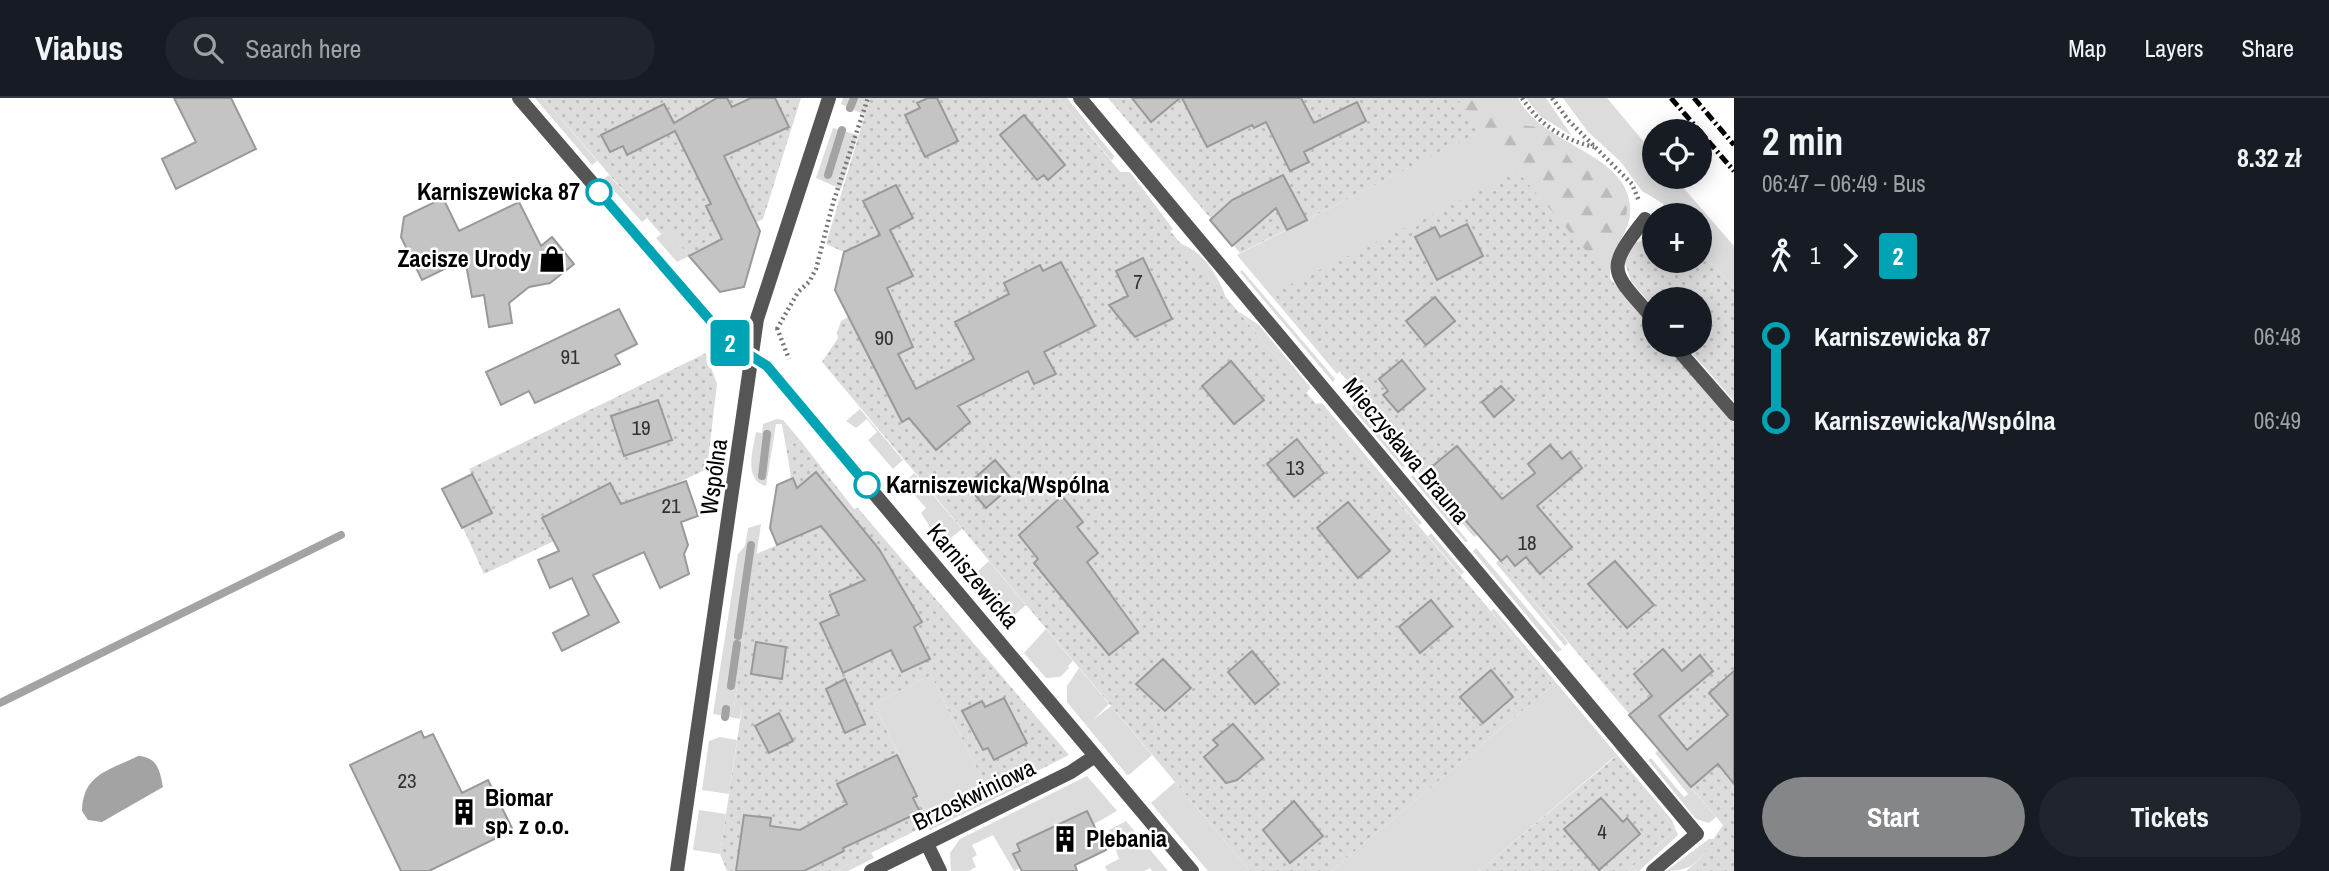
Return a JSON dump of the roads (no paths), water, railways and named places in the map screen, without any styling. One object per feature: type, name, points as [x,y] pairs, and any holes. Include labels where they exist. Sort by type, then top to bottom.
[{"type":"street","name":"Karniszewicka","points":[[519,98],[728,341],[767,366],[1192,871]]},
{"type":"street","name":"Wspólna","points":[[677,871],[753,355],[765,294],[829,98]]},
{"type":"street","name":"Mieczysława Brauna","points":[[1080,98],[1697,834],[1653,871]]},
{"type":"street","points":[[1642,223],[1621,250],[1617,260],[1621,281],[1642,306]]},
{"type":"street","points":[[1684,357],[1734,414]]},
{"type":"street","name":"Brzoskwiniowa","points":[[871,871],[1071,772],[1096,756]]},
{"type":"street","points":[[927,844],[940,871]]},
{"type":"waterway","points":[[850,108],[854,98]]},
{"type":"waterway","points":[[828,175],[842,130]]},
{"type":"waterway","points":[[762,476],[767,434]]},
{"type":"waterway","points":[[0,703],[341,535]]},
{"type":"waterway","points":[[738,636],[751,545]]},
{"type":"waterway","points":[[731,686],[737,644]]},
{"type":"waterway","points":[[725,717],[726,709]]},
{"type":"railway","points":[[1671,98],[1734,171]]},
{"type":"railway","points":[[1694,98],[1734,145]]},
{"type":"place","name":"Karniszewicka 87","points":[[599,192]]},
{"type":"place","name":"Zacisze Urody","points":[[552,259]]},
{"type":"place","name":"Karniszewicka/Wspólna","points":[[867,485]]},
{"type":"place","name":"Biomar sp. z o.o.","points":[[464,812]]},
{"type":"place","name":"Plebania","points":[[1065,839]]}]
